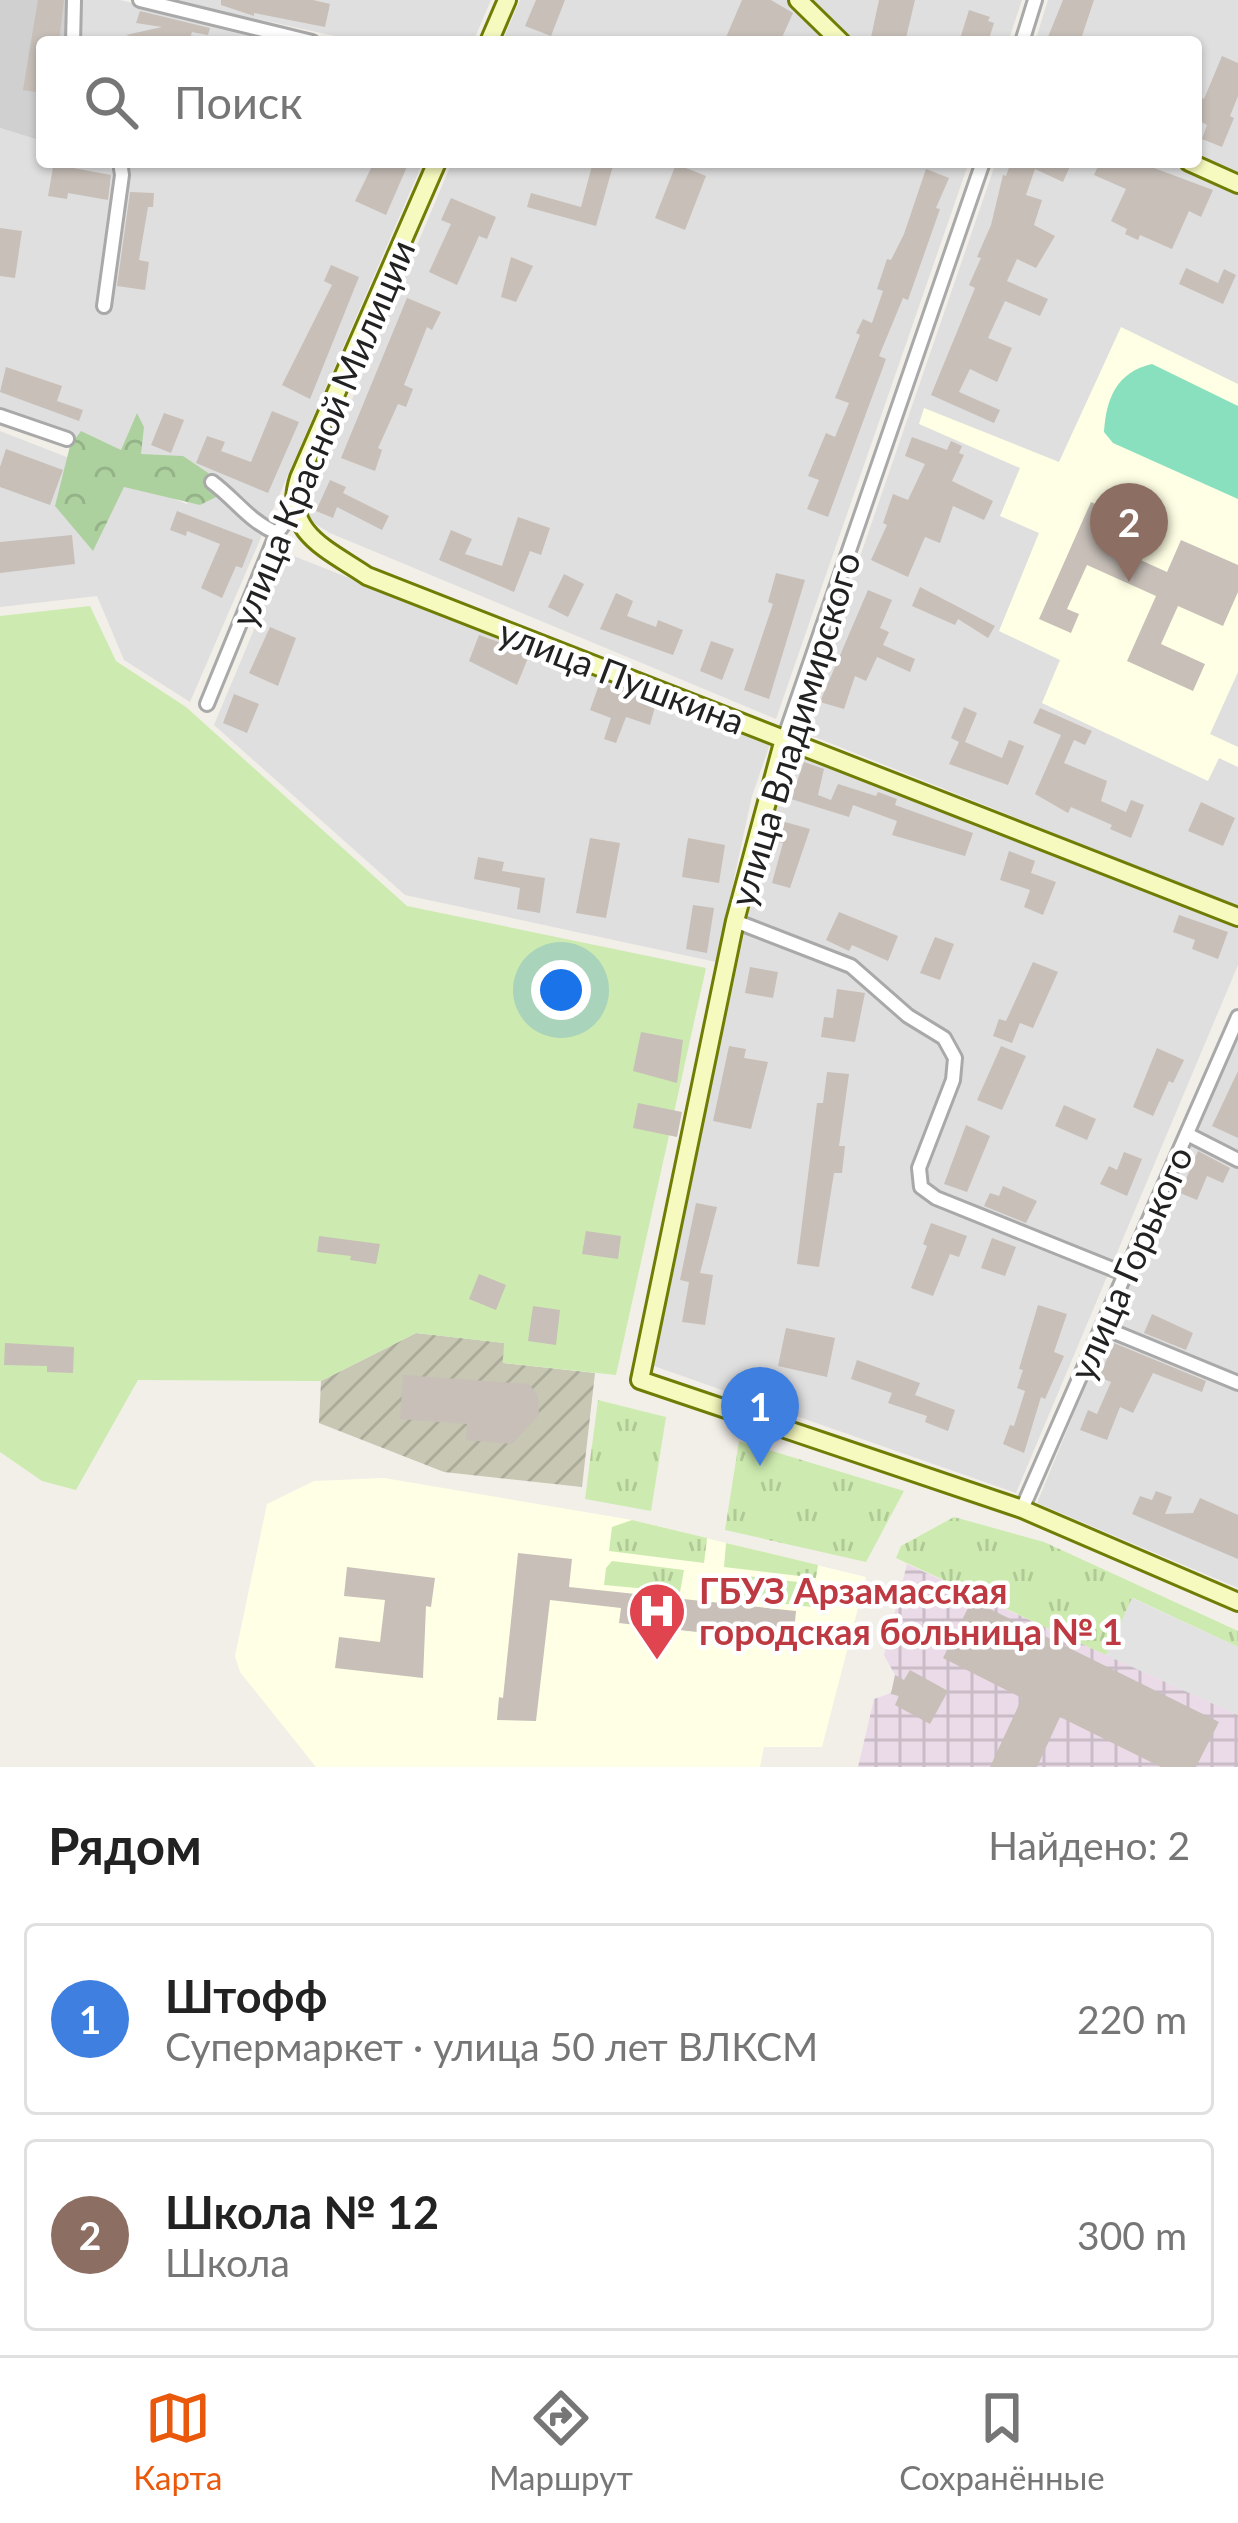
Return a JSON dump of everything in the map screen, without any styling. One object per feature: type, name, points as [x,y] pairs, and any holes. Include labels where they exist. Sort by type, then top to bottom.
[{"type":"street","points":[[73,36],[74,0]]},
{"type":"street","points":[[140,0],[287,36]]},
{"type":"street","points":[[492,36],[507,0]]},
{"type":"street","points":[[798,0],[835,36]]},
{"type":"street","points":[[1024,36],[1035,0]]},
{"type":"street","points":[[104,306],[121,168]]},
{"type":"street","name":"улица Красной Милиции","points":[[207,704],[278,533],[294,511],[299,478],[434,168]]},
{"type":"street","name":"улица Владимирского","points":[[981,168],[784,740],[735,921],[640,1380],[1022,1509]]},
{"type":"street","points":[[1202,168],[1238,184]]},
{"type":"street","points":[[0,416],[68,439]]},
{"type":"street","points":[[212,482],[240,502],[252,523],[278,533]]},
{"type":"street","name":"улица Пушкина","points":[[294,511],[304,531],[367,576],[1238,916]]},
{"type":"street","points":[[735,921],[851,966],[908,1016],[944,1037],[955,1058],[953,1080],[920,1168],[921,1186],[936,1198],[1125,1274]]},
{"type":"street","name":"улица Горького","points":[[1022,1509],[1238,1017]]},
{"type":"street","points":[[1187,1134],[1238,1160]]},
{"type":"street","points":[[1102,1327],[1238,1383]]},
{"type":"street","points":[[1022,1509],[1238,1602]]},
{"type":"shaded area","points":[[0,0],[68,0],[71,36],[36,36],[36,139],[0,128]]},
{"type":"shaded area","points":[[79,0],[120,0],[261,36],[76,36]]},
{"type":"shaded area","points":[[171,0],[491,0],[476,36],[335,36]]},
{"type":"shaded area","points":[[520,0],[788,0],[826,36],[505,36]]},
{"type":"shaded area","points":[[810,0],[1022,0],[1010,36],[844,36]]},
{"type":"shaded area","points":[[1048,0],[1238,0],[1238,174],[1202,158],[1202,36],[1037,36]]},
{"type":"shaded area","points":[[0,128],[36,139],[36,168],[125,172],[124,168],[420,168],[190,702],[124,660],[97,596],[0,607],[0,431],[187,504],[195,486],[0,412]]},
{"type":"shaded area","points":[[449,168],[967,168],[776,719],[330,533],[307,519],[312,495]]},
{"type":"shaded area","points":[[994,168],[1179,168],[1238,195],[1238,907],[800,731]]},
{"type":"shaded area","points":[[1121,327],[1238,384],[1238,672],[1210,734],[1238,747],[1238,767],[1219,758],[1208,781],[1042,703],[1060,660],[999,631],[1039,533],[1000,516],[1020,468],[919,424],[924,408],[1059,462]]},
{"type":"shaded area","points":[[286,553],[770,744],[752,796],[716,962],[405,895],[214,725]]},
{"type":"shaded area","points":[[794,752],[1238,926],[1238,965],[1016,1493],[651,1365],[769,818]]},
{"type":"shaded area","points":[[1238,1016],[1238,1588],[1037,1503]]},
{"type":"shaded area","points":[[416,1333],[505,1343],[503,1363],[595,1373],[582,1487],[444,1472],[319,1423],[321,1381]]},
{"type":"shaded area","points":[[384,1478],[632,1520],[866,1577],[822,1747],[764,1747],[760,1767],[316,1767],[240,1672],[235,1656],[267,1504],[314,1481]]},
{"type":"shaded area","points":[[907,1564],[1238,1715],[1238,1767],[858,1767],[874,1699],[891,1693],[895,1675],[884,1655]]},
{"type":"shaded area","points":[[1132,1598],[1238,1647],[1238,1715],[1106,1655]]},
{"type":"green space","points":[[1152,364],[1238,406],[1238,499],[1113,443],[1104,432],[1116,388],[1130,373]]},
{"type":"green space","points":[[137,413],[144,427],[141,454],[183,456],[232,489],[200,505],[124,487],[93,551],[55,506],[70,446],[81,431],[121,450]]},
{"type":"green space","points":[[90,606],[116,661],[186,707],[407,906],[706,968],[616,1375],[503,1363],[504,1343],[416,1333],[321,1381],[138,1380],[76,1490],[42,1481],[0,1452],[0,616]]},
{"type":"green space","points":[[598,1400],[666,1417],[651,1511],[585,1499]]},
{"type":"green space","points":[[739,1441],[904,1491],[866,1562],[725,1530]]},
{"type":"green space","points":[[954,1517],[1044,1542],[1238,1631],[1238,1647],[1133,1598],[1106,1655],[896,1558],[901,1546]]},
{"type":"green space","points":[[632,1520],[707,1538],[704,1563],[609,1551],[612,1527]]},
{"type":"green space","points":[[726,1543],[818,1565],[816,1578],[724,1567]]},
{"type":"green space","points":[[612,1561],[684,1570],[680,1592],[604,1585]]},
{"type":"green space","points":[[739,1575],[815,1584],[812,1607],[737,1598]]},
{"type":"building","points":[[38,0],[64,0],[60,36],[36,36],[36,92],[23,90]]},
{"type":"building","points":[[221,0],[330,4],[325,27],[254,16],[221,5]]},
{"type":"building","points":[[536,0],[565,0],[551,36],[525,26]]},
{"type":"building","points":[[742,0],[771,0],[793,13],[783,36],[727,36]]},
{"type":"building","points":[[879,0],[915,0],[906,36],[871,36]]},
{"type":"building","points":[[1063,0],[1094,0],[1082,36],[1048,36]]},
{"type":"building","points":[[969,10],[994,23],[990,36],[961,36]]},
{"type":"building","points":[[140,11],[210,28],[208,35],[126,35],[162,27],[136,23]]},
{"type":"building","points":[[1222,56],[1238,63],[1238,96],[1230,116],[1234,118],[1222,147],[1202,139],[1207,125],[1202,122],[1204,99]]},
{"type":"building","points":[[53,168],[111,175],[108,200],[68,193],[67,199],[48,196]]},
{"type":"building","points":[[371,168],[406,168],[386,215],[355,201]]},
{"type":"building","points":[[591,168],[612,168],[596,226],[527,207],[531,193],[581,207]]},
{"type":"building","points":[[674,168],[706,176],[685,230],[655,218]]},
{"type":"building","points":[[1009,168],[1069,168],[1063,182],[1035,169],[1026,195],[1042,200],[1034,225],[1055,236],[1036,268],[1017,259],[1007,281],[1048,299],[1040,316],[1005,301],[988,338],[1012,348],[997,382],[970,369],[959,392],[1000,410],[994,423],[931,395],[975,288],[969,285]]},
{"type":"building","points":[[1097,168],[1154,168],[1213,190],[1201,217],[1189,211],[1172,249],[1140,235],[1138,240],[1111,221],[1126,189],[1094,175]]},
{"type":"building","points":[[926,169],[949,178],[908,300],[903,298],[879,356],[886,359],[828,517],[807,509],[819,480],[808,476],[826,433],[835,437],[849,403],[835,398],[860,335],[856,333],[863,319],[872,323],[887,259],[891,260],[904,234]]},
{"type":"building","points":[[130,192],[154,193],[139,260],[149,262],[145,290],[117,286]]},
{"type":"building","points":[[451,198],[496,217],[487,239],[479,236],[457,285],[429,272],[451,224],[441,220]]},
{"type":"building","points":[[0,228],[22,231],[15,278],[0,276]]},
{"type":"building","points":[[511,257],[533,266],[516,302],[501,297]]},
{"type":"building","points":[[331,265],[359,277],[310,399],[282,385],[332,285],[324,281]]},
{"type":"building","points":[[1186,268],[1218,283],[1224,269],[1236,275],[1223,304],[1179,284]]},
{"type":"building","points":[[407,298],[441,312],[432,330],[427,327],[404,385],[413,389],[406,407],[398,404],[378,448],[382,450],[375,471],[341,458]]},
{"type":"building","points":[[6,367],[62,386],[57,401],[83,410],[79,421],[0,392]]},
{"type":"building","points":[[272,411],[299,422],[268,493],[196,463],[207,436],[225,442],[221,451],[251,462]]},
{"type":"building","points":[[164,413],[184,420],[171,453],[151,445]]},
{"type":"building","points":[[912,437],[947,450],[951,441],[962,446],[959,453],[964,455],[952,481],[993,501],[984,520],[953,506],[940,543],[925,537],[908,577],[871,560],[887,525],[883,523],[893,494],[908,500],[925,464],[905,456]]},
{"type":"building","points":[[6,449],[63,470],[50,505],[0,487]]},
{"type":"building","points":[[330,480],[346,487],[343,493],[389,516],[382,530],[337,507],[333,518],[316,511]]},
{"type":"building","points":[[1091,502],[1118,514],[1105,544],[1167,572],[1181,540],[1238,565],[1238,592],[1223,626],[1178,606],[1161,644],[1205,664],[1193,691],[1127,661],[1156,596],[1087,565],[1067,609],[1079,614],[1071,633],[1039,619]]},
{"type":"building","points":[[177,511],[253,540],[222,598],[201,588],[220,544],[187,531],[186,536],[170,530]]},
{"type":"building","points":[[518,517],[550,528],[541,555],[530,551],[514,592],[439,560],[451,530],[472,539],[465,554],[502,566]]},
{"type":"building","points":[[72,535],[75,564],[0,573],[0,542]]},
{"type":"building","points":[[776,573],[805,580],[769,699],[744,690],[773,604],[768,602]]},
{"type":"building","points":[[564,574],[584,584],[568,617],[548,607]]},
{"type":"building","points":[[920,587],[995,626],[988,638],[958,619],[955,625],[912,606]]},
{"type":"building","points":[[868,590],[892,600],[880,628],[889,632],[883,645],[915,659],[910,672],[877,657],[866,681],[855,676],[844,709],[820,702]]},
{"type":"building","points":[[616,593],[633,601],[627,616],[656,627],[658,620],[683,630],[673,655],[600,629]]},
{"type":"building","points":[[270,627],[296,638],[278,686],[249,673]]},
{"type":"building","points":[[479,635],[530,653],[517,685],[469,661]]},
{"type":"building","points":[[711,641],[734,649],[722,680],[700,671]]},
{"type":"building","points":[[600,682],[656,703],[650,725],[626,717],[616,743],[604,739],[611,718],[590,710]]},
{"type":"building","points":[[234,694],[259,704],[247,733],[223,723]]},
{"type":"building","points":[[964,707],[977,713],[965,742],[1002,758],[1009,740],[1024,746],[1008,785],[949,764],[959,742],[951,738]]},
{"type":"building","points":[[1040,708],[1092,731],[1085,745],[1074,740],[1064,763],[1107,781],[1101,801],[1126,812],[1131,800],[1144,805],[1131,838],[1110,829],[1112,825],[1071,807],[1068,813],[1035,794],[1061,735],[1033,723]]},
{"type":"building","points":[[804,762],[824,769],[818,795],[831,800],[838,784],[876,796],[878,792],[897,799],[895,805],[973,833],[965,856],[892,835],[897,821],[853,805],[849,817],[791,799]]},
{"type":"building","points":[[1201,802],[1235,818],[1223,846],[1188,831]]},
{"type":"building","points":[[785,822],[810,829],[790,888],[772,883]]},
{"type":"building","points":[[590,838],[620,843],[606,918],[576,913]]},
{"type":"building","points":[[688,838],[725,845],[719,883],[682,877]]},
{"type":"building","points":[[1009,851],[1035,861],[1031,873],[1056,882],[1043,915],[1024,907],[1030,890],[1000,880]]},
{"type":"building","points":[[478,857],[504,862],[502,871],[545,878],[540,913],[517,909],[520,888],[474,879]]},
{"type":"building","points":[[693,905],[714,908],[707,953],[686,949]]},
{"type":"building","points":[[839,912],[898,936],[888,961],[852,945],[849,951],[826,940]]},
{"type":"building","points":[[1179,915],[1228,932],[1218,959],[1192,949],[1195,940],[1173,932]]},
{"type":"building","points":[[935,937],[954,944],[940,980],[920,973]]},
{"type":"building","points":[[1033,962],[1058,972],[1033,1028],[1020,1023],[1012,1043],[993,1036],[999,1019],[1006,1021]]},
{"type":"building","points":[[750,967],[778,972],[773,998],[745,993]]},
{"type":"building","points":[[837,989],[865,993],[855,1042],[821,1037],[824,1017],[833,1018]]},
{"type":"building","points":[[641,1032],[683,1040],[677,1083],[633,1071]]},
{"type":"building","points":[[729,1046],[746,1049],[744,1058],[768,1062],[751,1129],[713,1121]]},
{"type":"building","points":[[1001,1046],[1026,1056],[1002,1110],[977,1100]]},
{"type":"building","points":[[1157,1048],[1184,1060],[1153,1116],[1133,1107]]},
{"type":"building","points":[[1238,1071],[1238,1138],[1212,1126]]},
{"type":"building","points":[[827,1072],[849,1074],[839,1146],[845,1146],[842,1173],[834,1173],[819,1267],[797,1264],[817,1103],[823,1103]]},
{"type":"building","points":[[638,1103],[682,1112],[677,1137],[633,1128]]},
{"type":"building","points":[[1064,1105],[1096,1119],[1087,1140],[1055,1126]]},
{"type":"building","points":[[966,1125],[990,1136],[967,1192],[944,1184]]},
{"type":"building","points":[[1198,1151],[1230,1168],[1223,1183],[1207,1176],[1197,1200],[1180,1193]]},
{"type":"building","points":[[1124,1152],[1142,1159],[1127,1196],[1100,1184],[1109,1166],[1117,1170]]},
{"type":"building","points":[[1003,1186],[1037,1201],[1026,1223],[984,1206],[990,1193],[999,1196]]},
{"type":"building","points":[[696,1203],[717,1207],[700,1273],[713,1275],[705,1325],[682,1322],[689,1282],[680,1280]]},
{"type":"building","points":[[931,1223],[967,1236],[959,1257],[950,1254],[933,1296],[911,1288]]},
{"type":"building","points":[[586,1231],[621,1236],[618,1259],[582,1254]]},
{"type":"building","points":[[319,1236],[380,1244],[376,1264],[317,1252]]},
{"type":"building","points":[[992,1238],[1016,1247],[1005,1276],[981,1268]]},
{"type":"building","points":[[479,1274],[506,1285],[496,1310],[469,1299]]},
{"type":"building","points":[[1038,1305],[1067,1314],[1054,1352],[1064,1356],[1045,1399],[1041,1397],[1024,1453],[1003,1444],[1025,1391],[1017,1388],[1023,1370],[1019,1369]]},
{"type":"building","points":[[533,1306],[560,1310],[556,1345],[528,1341]]},
{"type":"building","points":[[1152,1314],[1193,1333],[1186,1350],[1144,1333]]},
{"type":"building","points":[[786,1328],[835,1338],[827,1377],[778,1366]]},
{"type":"building","points":[[5,1343],[74,1347],[73,1373],[47,1372],[47,1366],[4,1365]]},
{"type":"building","points":[[1114,1343],[1206,1381],[1202,1392],[1153,1373],[1133,1413],[1120,1407],[1107,1440],[1080,1430],[1088,1410],[1097,1414],[1111,1382],[1099,1377]]},
{"type":"building","points":[[857,1360],[920,1383],[915,1395],[955,1410],[948,1431],[925,1422],[927,1416],[888,1403],[892,1393],[851,1379]]},
{"type":"building","points":[[403,1375],[529,1384],[538,1396],[539,1415],[512,1444],[466,1440],[467,1424],[400,1419]]},
{"type":"building","points":[[1156,1491],[1172,1497],[1165,1514],[1193,1513],[1200,1498],[1238,1515],[1238,1559],[1132,1514],[1140,1496],[1152,1500]]},
{"type":"building","name":"ГБУЗ Арзамасская городская больница № 1","points":[[518,1553],[572,1559],[569,1587],[796,1611],[793,1643],[619,1623],[621,1608],[550,1600],[536,1721],[497,1720]]},
{"type":"building","points":[[347,1567],[435,1578],[431,1607],[426,1606],[423,1678],[335,1668],[339,1637],[380,1642],[385,1600],[344,1596]]},
{"type":"building","points":[[972,1600],[1219,1722],[1196,1767],[1161,1767],[1060,1717],[1037,1767],[990,1767],[1022,1698],[943,1658]]},
{"type":"building","points":[[910,1670],[948,1691],[930,1724],[895,1705],[899,1696],[891,1694],[895,1675],[904,1680]]},
{"type":"place","name":"Школа № 12","points":[[1129,582]]},
{"type":"place","name":"Штофф","points":[[760,1466]]},
{"type":"place","name":"ГБУЗ Арзамасская городская больница № 1","points":[[657,1662]]}]
